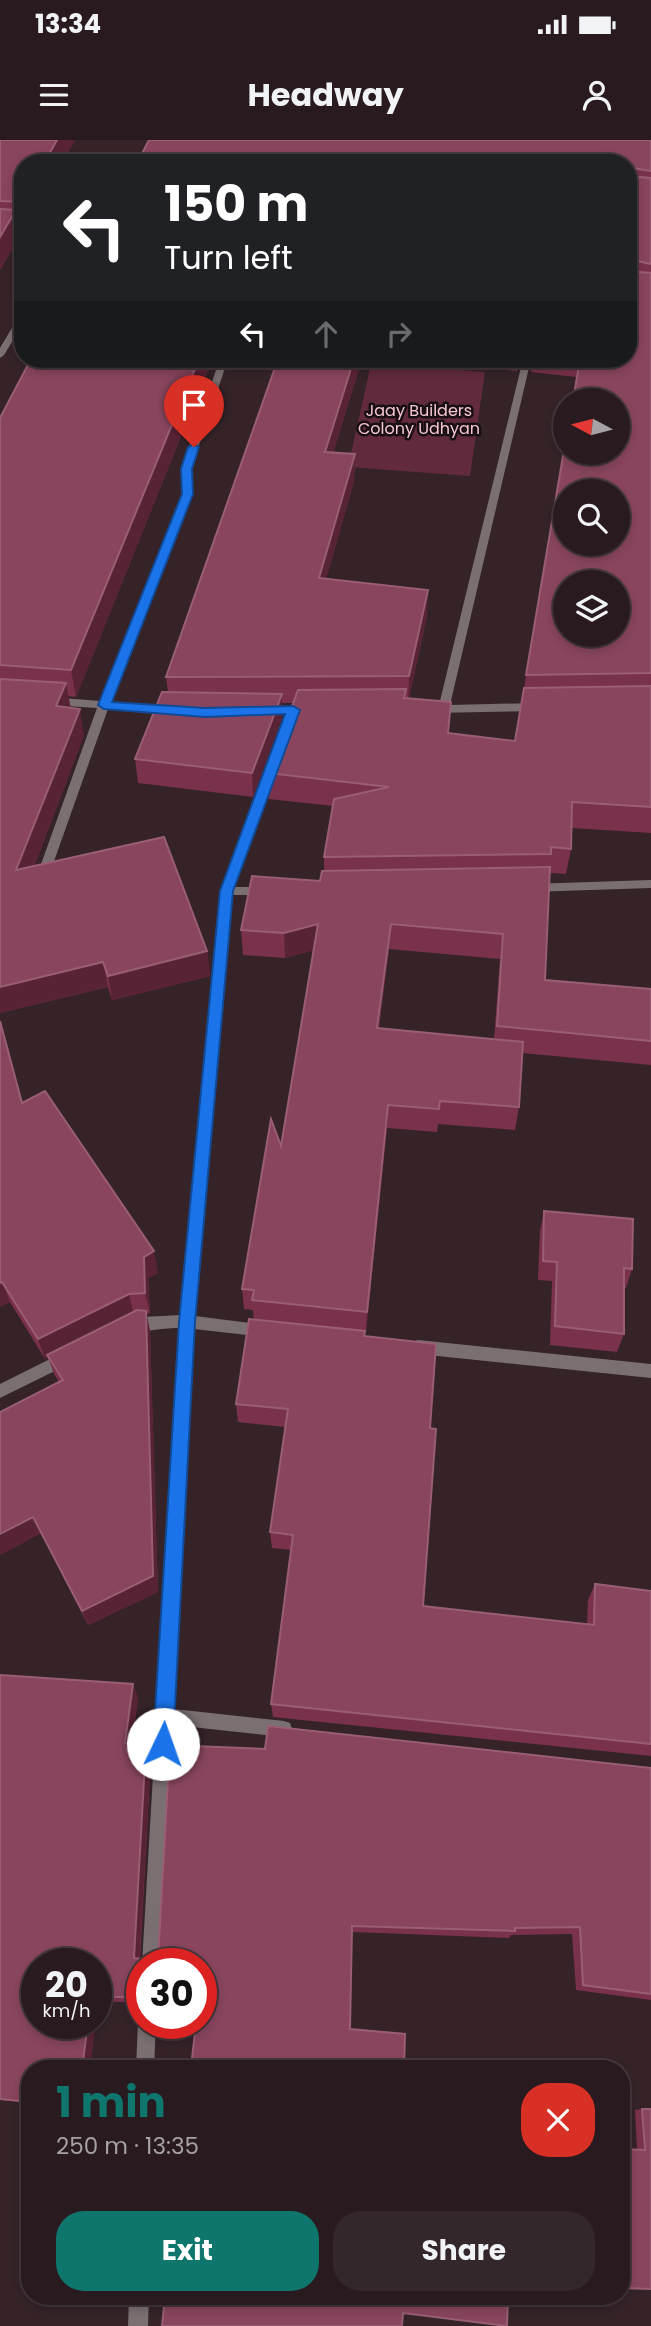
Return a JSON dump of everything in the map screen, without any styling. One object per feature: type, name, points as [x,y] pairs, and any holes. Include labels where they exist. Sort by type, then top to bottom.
[{"type":"street","points":[[0,355],[14,331]]},
{"type":"street","points":[[40,884],[104,705],[187,494],[186,469],[221,368]]},
{"type":"street","points":[[444,709],[525,368]]},
{"type":"street","points":[[39,700],[180,711]]},
{"type":"street","points":[[417,709],[554,707]]},
{"type":"street","points":[[256,711],[291,716],[321,710]]},
{"type":"street","points":[[151,1948],[187,1322],[227,891],[279,749]]},
{"type":"street","points":[[512,888],[651,884]]},
{"type":"street","points":[[227,891],[281,891]]},
{"type":"street","points":[[117,1333],[140,1322],[187,1322],[282,1332]]},
{"type":"street","points":[[405,1345],[651,1371]]},
{"type":"street","points":[[0,1391],[82,1350]]},
{"type":"street","points":[[164,1716],[303,1731]]},
{"type":"street","points":[[145,2060],[146,2039]]},
{"type":"street","points":[[138,2326],[139,2305]]},
{"type":"green space","name":"Jaay Builders Colony Udhyan","points":[[370,368],[485,372],[470,476],[348,467]]},
{"type":"building","points":[[0,140],[57,140],[49,154],[14,154],[14,202],[0,201]]},
{"type":"building","points":[[149,140],[651,140],[651,171],[637,169],[637,154],[142,154]]},
{"type":"building","points":[[637,177],[651,178],[651,264],[637,261]]},
{"type":"building","points":[[0,209],[14,210],[14,213],[0,237]]},
{"type":"building","points":[[637,272],[651,273],[651,673],[526,675],[553,515],[553,556],[630,556],[630,479],[559,479],[561,466],[630,466],[630,388],[575,388],[578,368],[637,368]]},
{"type":"building","points":[[26,368],[195,368],[71,670],[0,665],[0,418]]},
{"type":"building","points":[[275,368],[351,368],[325,452],[355,454],[319,578],[428,590],[409,676],[166,677]]},
{"type":"building","points":[[0,679],[66,683],[56,706],[80,709],[16,870],[164,837],[207,951],[108,976],[103,962],[0,987]]},
{"type":"building","points":[[651,686],[651,807],[572,802],[571,849],[551,847],[551,854],[324,857],[334,799],[389,787],[268,773],[298,690],[406,689],[404,698],[451,702],[448,733],[515,741],[524,688]]},
{"type":"building","points":[[162,692],[282,694],[252,773],[135,759]]},
{"type":"building","points":[[550,867],[545,980],[651,989],[651,1041],[497,1026],[503,934],[391,924],[377,1028],[523,1042],[519,1107],[440,1101],[439,1109],[388,1105],[367,1312],[252,1300],[254,1290],[242,1289],[271,1119],[281,1146],[318,924],[284,933],[241,930],[252,876],[320,881],[322,871]]},
{"type":"building","points":[[0,1021],[22,1103],[45,1091],[154,1251],[144,1257],[145,1293],[129,1294],[38,1339],[2,1282],[0,1283]]},
{"type":"building","points":[[544,1211],[633,1219],[632,1269],[624,1268],[624,1334],[555,1326],[557,1262],[543,1261]]},
{"type":"building","points":[[137,1310],[146,1311],[153,1576],[82,1611],[33,1517],[0,1534],[0,1412],[63,1380],[47,1355]]},
{"type":"building","points":[[249,1319],[365,1331],[364,1336],[436,1344],[430,1428],[436,1429],[423,1606],[594,1625],[595,1584],[651,1591],[651,1744],[271,1704],[293,1535],[270,1532],[288,1409],[236,1404]]},
{"type":"building","points":[[0,1675],[133,1684],[125,1743],[146,1744],[135,1948],[126,1948],[126,1997],[112,1997],[112,1948],[21,1948],[21,2039],[86,2039],[83,2060],[21,2060],[21,2101],[0,2099]]},
{"type":"building","points":[[268,1726],[651,1768],[651,1994],[583,1985],[580,1927],[515,1928],[515,1931],[352,1926],[350,2029],[405,2034],[404,2060],[192,2060],[194,2039],[217,2039],[217,1948],[159,1948],[170,1745],[265,1749]]},
{"type":"building","points":[[642,2109],[651,2109],[651,2289],[630,2288],[630,2149],[645,2150]]},
{"type":"building","points":[[164,2305],[508,2305],[507,2326],[403,2313],[402,2326],[162,2326]]},
{"type":"route","points":[[163,1744],[187,1322],[227,891],[293,710],[205,712],[104,705],[187,494],[186,469],[194,447]]}]
